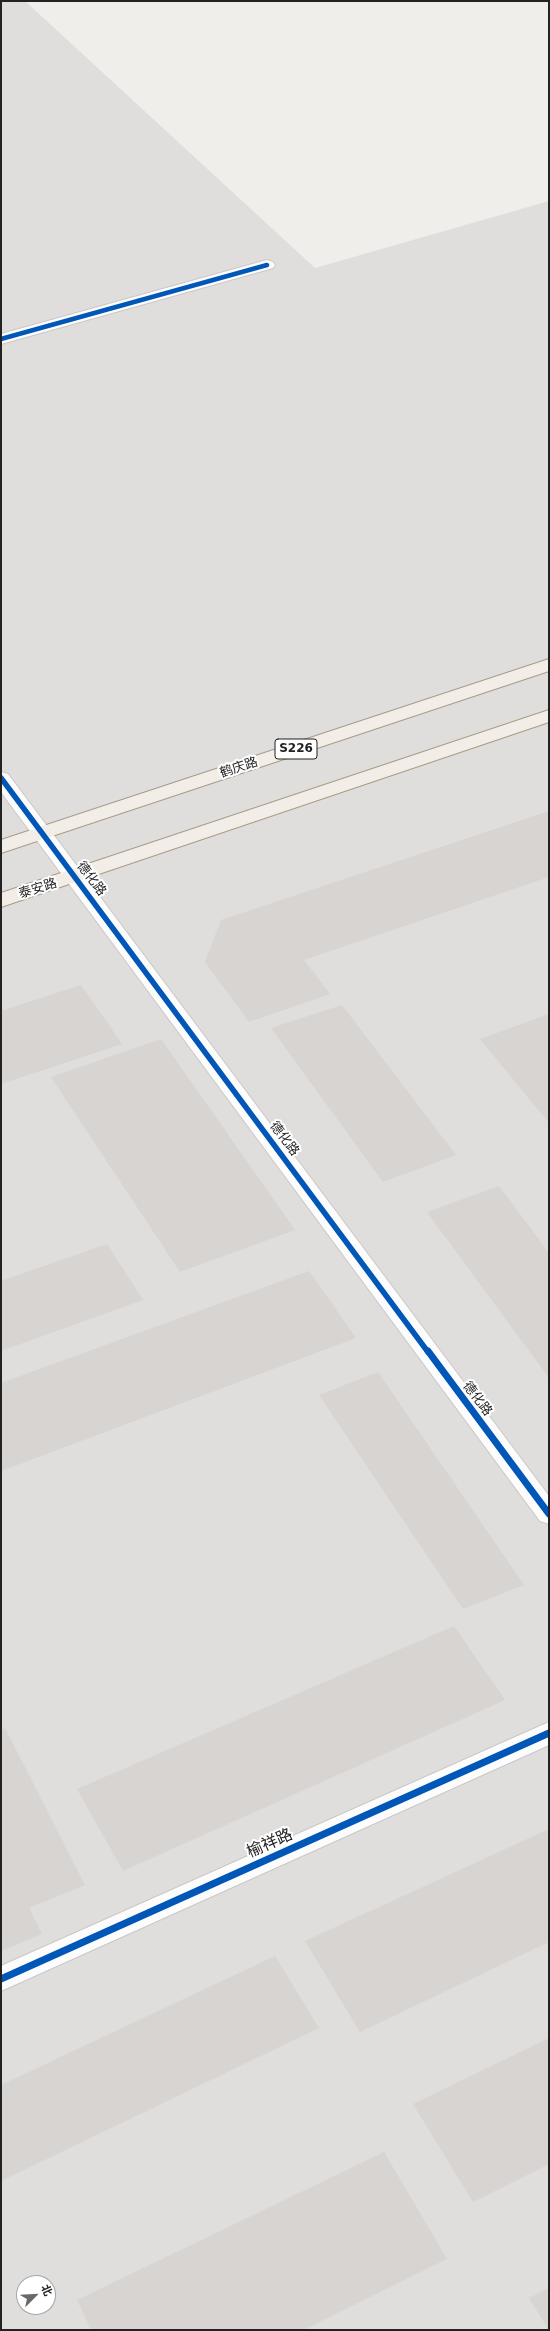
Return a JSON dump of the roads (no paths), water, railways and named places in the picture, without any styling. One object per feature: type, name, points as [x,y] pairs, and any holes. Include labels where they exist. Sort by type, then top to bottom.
[{"type":"main road","name":"鹤庆路","points":[[42,834],[549,665]]},
{"type":"main road","points":[[75,877],[549,716]]},
{"type":"main road","name":"S226","points":[[1,847],[42,834]]},
{"type":"main road","name":"泰安路","points":[[1,900],[75,877]]},
{"type":"street","points":[[1,339],[267,265]]},
{"type":"street","name":"德化路","points":[[1,778],[549,1514]]},
{"type":"street","name":"榆祥路","points":[[1,1979],[549,1734]]}]
